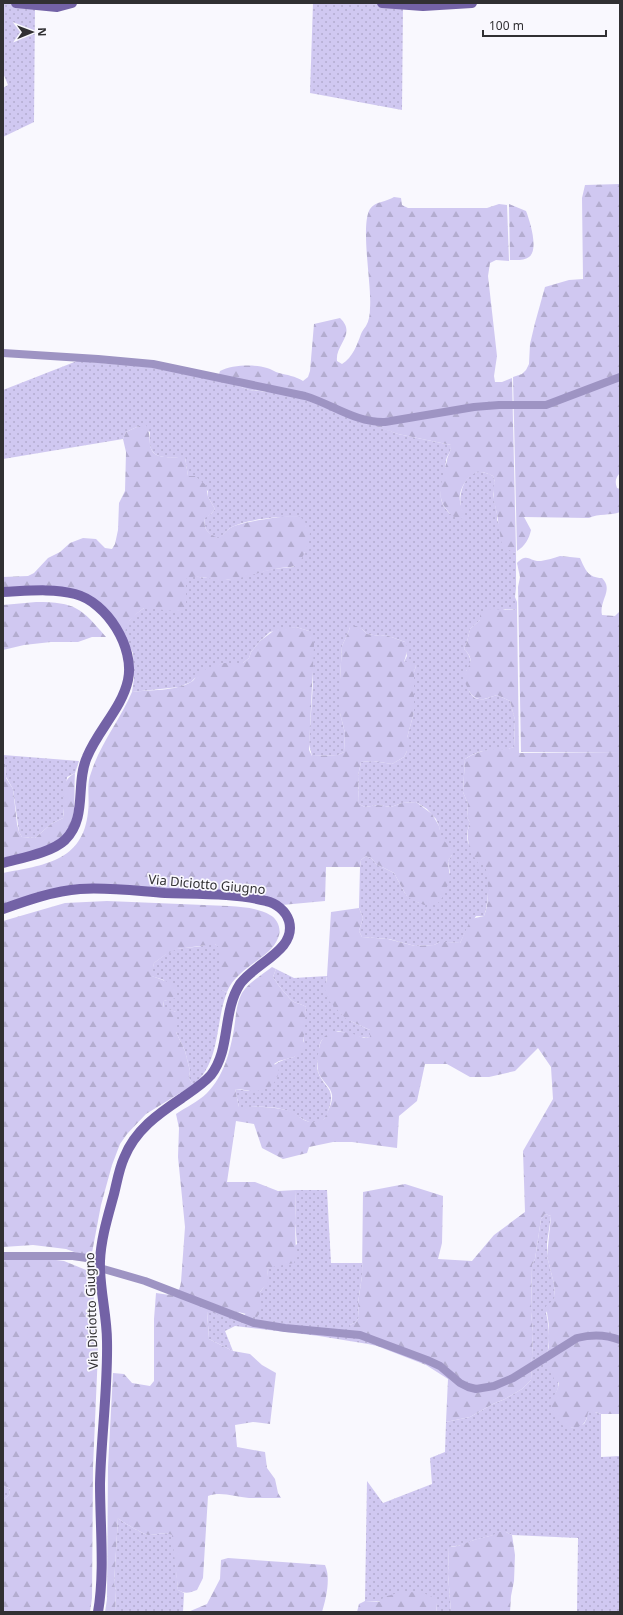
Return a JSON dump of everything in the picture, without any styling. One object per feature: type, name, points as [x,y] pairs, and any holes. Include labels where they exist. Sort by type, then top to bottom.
[{"type":"main road","points":[[16,3],[57,7],[72,3]]},
{"type":"main road","points":[[382,3],[423,6],[472,3]]},
{"type":"main road","points":[[3,592],[63,592],[76,594],[87,599],[106,616],[121,635],[126,649],[129,670],[128,681],[120,700],[86,758],[81,781],[80,811],[76,824],[71,833],[64,841],[53,847],[3,863]]},
{"type":"main road","name":"Via Diciotto Giugno","points":[[3,909],[48,895],[80,889],[228,896],[267,901],[274,904],[285,912],[290,928],[286,944],[246,977],[238,988],[228,1014],[221,1054],[211,1074],[204,1082],[165,1109],[147,1124],[136,1136],[128,1149],[122,1164],[106,1220],[100,1264],[106,1319],[107,1366],[100,1482],[102,1581],[98,1612]]},
{"type":"street","points":[[3,353],[153,364],[305,396],[357,418],[374,422],[474,407],[499,405],[546,405],[620,377]]},
{"type":"street","points":[[3,1256],[73,1256],[92,1258],[100,1264],[254,1323],[285,1328],[360,1335],[440,1366],[468,1388],[476,1389],[494,1386],[512,1378],[577,1338],[601,1335],[620,1340]]},
{"type":"green space","points":[[3,3],[35,4],[34,122],[3,137],[3,88],[8,85],[3,73]]},
{"type":"green space","points":[[313,3],[403,4],[402,110],[310,93]]},
{"type":"green space","points":[[620,184],[620,473],[616,478],[616,482],[617,488],[620,489],[620,512],[589,518],[524,517],[531,530],[526,542],[517,551],[513,377],[522,374],[529,364],[530,344],[545,287],[569,280],[583,279],[582,198],[585,185]]},
{"type":"green space","points":[[394,197],[401,198],[402,205],[408,208],[487,208],[499,204],[507,205],[509,261],[496,260],[490,263],[488,276],[497,356],[494,376],[495,382],[502,382],[512,378],[516,552],[514,553],[503,546],[501,541],[494,501],[493,488],[495,482],[493,476],[483,472],[476,473],[468,479],[462,487],[460,504],[465,513],[463,519],[452,515],[443,504],[440,492],[451,445],[398,434],[380,428],[350,413],[276,392],[249,390],[218,378],[220,371],[225,369],[237,366],[250,366],[267,368],[303,381],[308,377],[310,371],[314,324],[340,318],[345,324],[346,334],[337,355],[337,361],[342,364],[349,358],[369,320],[370,315],[366,242],[367,217],[372,206]]},
{"type":"green space","points":[[509,204],[526,211],[530,221],[534,242],[532,253],[525,259],[510,260]]},
{"type":"green space","points":[[77,361],[149,367],[231,383],[249,390],[290,394],[398,434],[451,445],[451,449],[446,460],[441,490],[441,499],[450,514],[461,507],[460,502],[462,490],[470,475],[480,472],[493,476],[495,482],[493,494],[497,520],[514,553],[516,552],[515,597],[517,602],[517,610],[505,609],[480,620],[470,629],[464,649],[471,661],[471,666],[466,671],[471,695],[475,698],[485,699],[497,695],[510,701],[515,720],[514,747],[502,750],[478,752],[465,759],[463,792],[468,804],[467,817],[470,823],[467,837],[470,846],[487,867],[488,889],[487,905],[484,916],[476,916],[460,943],[440,942],[434,945],[415,946],[389,939],[362,937],[359,931],[363,918],[359,908],[360,867],[361,860],[366,856],[372,859],[376,864],[394,873],[406,895],[419,903],[450,873],[448,861],[452,855],[452,849],[441,839],[439,826],[436,819],[427,809],[416,802],[402,803],[391,807],[378,805],[365,807],[359,804],[358,776],[361,762],[373,761],[392,764],[404,757],[407,751],[407,738],[414,712],[414,672],[416,666],[404,662],[407,656],[405,642],[386,635],[380,636],[367,634],[362,629],[350,627],[342,646],[340,713],[345,733],[344,752],[338,755],[312,756],[309,744],[313,683],[309,631],[296,627],[270,632],[260,641],[251,652],[249,658],[243,663],[223,663],[195,678],[191,682],[179,687],[132,692],[134,679],[133,653],[125,638],[125,626],[133,616],[144,608],[186,605],[186,578],[193,575],[227,580],[273,569],[293,567],[298,563],[305,552],[306,527],[299,517],[265,519],[238,524],[230,528],[218,539],[207,531],[205,525],[205,517],[211,514],[215,509],[208,497],[208,491],[188,476],[185,457],[164,457],[155,454],[150,445],[150,432],[139,426],[126,432],[123,439],[3,459],[3,390]]},
{"type":"green space","points":[[146,425],[149,432],[150,444],[155,453],[164,457],[185,457],[188,476],[195,476],[206,485],[208,497],[215,509],[205,518],[205,525],[209,533],[218,538],[237,525],[277,518],[295,516],[300,517],[305,521],[306,527],[310,533],[306,550],[298,564],[292,567],[273,569],[246,577],[232,579],[220,580],[190,577],[186,579],[186,605],[184,612],[144,608],[128,624],[125,638],[80,592],[3,590],[3,577],[28,576],[34,573],[48,558],[60,552],[70,543],[83,538],[96,539],[105,548],[112,549],[115,544],[118,530],[119,503],[125,491],[126,452],[123,439],[126,432],[139,426]]},
{"type":"green space","points":[[560,556],[580,558],[590,575],[597,578],[602,578],[605,582],[607,587],[602,605],[602,615],[615,616],[619,612],[620,601],[620,753],[521,752],[518,587],[520,577],[517,563],[524,558],[541,561]]},
{"type":"green space","points":[[36,602],[60,603],[77,609],[90,619],[106,637],[92,637],[78,642],[51,642],[24,645],[3,650],[3,605]]},
{"type":"green space","points":[[486,609],[517,610],[519,753],[620,753],[620,1414],[588,1412],[584,1424],[574,1428],[565,1428],[553,1410],[550,1399],[556,1392],[559,1383],[554,1379],[546,1359],[549,1346],[549,1326],[546,1306],[555,1297],[554,1284],[547,1256],[551,1216],[545,1214],[541,1219],[535,1259],[532,1265],[531,1312],[533,1332],[531,1380],[522,1389],[470,1417],[446,1422],[448,1379],[426,1365],[368,1344],[369,1338],[351,1331],[350,1325],[356,1322],[359,1317],[358,1303],[362,1276],[363,1192],[405,1184],[443,1196],[442,1243],[438,1259],[472,1261],[494,1235],[525,1212],[523,1151],[553,1099],[551,1067],[538,1048],[515,1071],[489,1077],[470,1077],[447,1064],[425,1064],[417,1101],[399,1116],[397,1148],[352,1142],[333,1142],[309,1147],[307,1153],[283,1159],[262,1148],[254,1124],[236,1121],[227,1182],[255,1182],[278,1191],[296,1190],[296,1257],[294,1263],[267,1268],[268,1282],[260,1292],[260,1312],[257,1317],[235,1312],[230,1312],[222,1316],[212,1312],[207,1312],[209,1339],[233,1351],[250,1354],[262,1365],[276,1373],[270,1424],[253,1422],[235,1425],[237,1447],[265,1452],[267,1468],[275,1479],[278,1493],[281,1498],[249,1498],[223,1494],[208,1496],[203,1578],[197,1590],[185,1593],[178,1590],[172,1535],[163,1533],[148,1535],[133,1528],[118,1518],[114,1584],[116,1590],[115,1612],[105,1612],[107,1599],[108,1467],[113,1373],[124,1374],[132,1383],[150,1386],[154,1381],[154,1319],[156,1293],[169,1295],[176,1293],[181,1282],[185,1227],[178,1157],[179,1128],[176,1114],[196,1102],[207,1093],[218,1079],[228,1055],[240,997],[252,982],[272,967],[276,969],[273,977],[279,986],[292,1001],[306,1007],[303,1048],[294,1057],[274,1064],[279,1068],[277,1077],[270,1087],[254,1091],[235,1089],[239,1107],[263,1107],[286,1110],[311,1122],[324,1119],[331,1105],[332,1095],[330,1089],[320,1077],[318,1071],[319,1051],[322,1040],[331,1031],[351,1033],[364,1038],[370,1037],[370,1030],[346,1019],[329,1001],[325,990],[331,912],[359,908],[363,918],[359,931],[362,937],[388,939],[415,946],[434,945],[440,942],[460,943],[471,919],[484,916],[488,897],[487,876],[485,864],[478,863],[470,849],[468,839],[468,828],[470,823],[467,817],[468,804],[463,792],[465,759],[483,751],[514,747],[515,720],[510,701],[497,695],[484,699],[476,698],[470,692],[463,677],[471,660],[468,653],[464,649],[470,629],[480,620],[480,613]]},
{"type":"green space","points":[[356,626],[367,634],[380,636],[386,635],[405,642],[408,648],[404,662],[411,661],[416,666],[414,672],[414,712],[407,738],[407,751],[404,757],[392,764],[373,761],[361,762],[358,776],[359,804],[365,807],[378,805],[391,807],[402,803],[416,802],[432,814],[439,826],[442,839],[452,848],[452,855],[448,861],[450,880],[442,898],[438,903],[424,905],[412,900],[406,895],[394,873],[376,864],[372,859],[366,856],[361,860],[360,867],[326,867],[325,901],[282,905],[90,886],[3,906],[3,873],[32,867],[59,858],[78,842],[85,829],[91,773],[105,742],[132,692],[162,690],[178,687],[192,681],[198,672],[223,663],[243,663],[249,658],[251,652],[260,641],[276,629],[296,627],[309,631],[313,637],[314,644],[309,750],[312,756],[338,755],[344,752],[345,733],[340,713],[342,646],[350,627]]},
{"type":"green space","points":[[3,755],[79,761],[75,773],[67,777],[63,818],[51,824],[35,838],[22,837],[19,832],[13,789],[6,777]]},
{"type":"green space","points":[[3,763],[5,764],[6,778],[13,789],[17,824],[22,837],[35,838],[51,824],[63,818],[64,787],[69,777],[75,773],[74,810],[71,823],[66,833],[49,846],[27,853],[3,858]]},
{"type":"green space","points":[[107,901],[229,906],[256,909],[273,917],[277,922],[280,932],[274,945],[238,976],[227,992],[221,990],[221,949],[215,944],[177,949],[154,963],[152,976],[176,985],[176,998],[164,1001],[163,1007],[176,1012],[176,1032],[185,1051],[190,1071],[189,1078],[193,1085],[146,1114],[127,1134],[120,1144],[112,1165],[101,1205],[91,1258],[66,1249],[33,1245],[3,1247],[3,921],[65,903]]},
{"type":"green space","points":[[215,944],[221,948],[221,990],[227,992],[223,1004],[213,1054],[202,1076],[193,1085],[189,1078],[190,1071],[185,1051],[176,1032],[176,1012],[163,1008],[164,1001],[170,999],[164,980],[151,976],[154,963],[170,951]]},
{"type":"green space","points":[[276,969],[294,978],[327,976],[327,987],[341,1013],[350,1020],[370,1030],[370,1037],[359,1037],[338,1031],[321,1041],[317,1070],[330,1092],[331,1101],[327,1115],[319,1122],[310,1122],[282,1109],[239,1107],[235,1089],[249,1091],[274,1065],[294,1057],[304,1041],[306,1007],[292,1001],[279,986],[273,977]]},
{"type":"green space","points":[[296,1190],[327,1190],[331,1263],[362,1263],[362,1276],[358,1303],[359,1317],[356,1322],[350,1325],[369,1338],[368,1344],[319,1336],[235,1326],[225,1331],[233,1351],[209,1339],[207,1311],[238,1312],[244,1315],[260,1305],[260,1292],[266,1281],[267,1268],[273,1266],[297,1244],[295,1223]]},
{"type":"green space","points":[[545,1214],[551,1216],[547,1243],[547,1256],[554,1284],[555,1297],[546,1313],[549,1336],[546,1359],[558,1380],[555,1395],[571,1428],[584,1424],[587,1418],[587,1412],[601,1414],[601,1457],[620,1456],[620,1612],[577,1612],[578,1538],[512,1535],[506,1532],[474,1540],[462,1545],[449,1547],[448,1574],[451,1612],[437,1612],[436,1603],[365,1601],[367,1481],[383,1503],[432,1484],[430,1458],[445,1452],[446,1422],[470,1417],[522,1389],[531,1380],[533,1332],[531,1312],[532,1265],[535,1259],[541,1219]]},
{"type":"green space","points":[[32,1257],[64,1261],[91,1272],[98,1352],[93,1467],[92,1598],[90,1612],[3,1612],[3,1500],[9,1495],[10,1489],[3,1485],[3,1259]]},
{"type":"green space","points":[[3,1485],[10,1489],[9,1495],[3,1500]]},
{"type":"green space","points":[[118,1518],[133,1528],[148,1535],[164,1533],[173,1535],[178,1590],[184,1593],[183,1612],[115,1612],[116,1590],[114,1584]]},
{"type":"green space","points":[[499,1532],[506,1532],[512,1535],[515,1555],[514,1581],[510,1612],[451,1612],[448,1574],[449,1547],[459,1546]]},
{"type":"green space","points":[[228,1558],[325,1565],[328,1582],[322,1612],[188,1612],[207,1604],[220,1579],[221,1560]]},
{"type":"green space","points":[[401,1592],[426,1594],[434,1598],[437,1612],[357,1612],[359,1604],[365,1601],[379,1602],[384,1597]]}]
